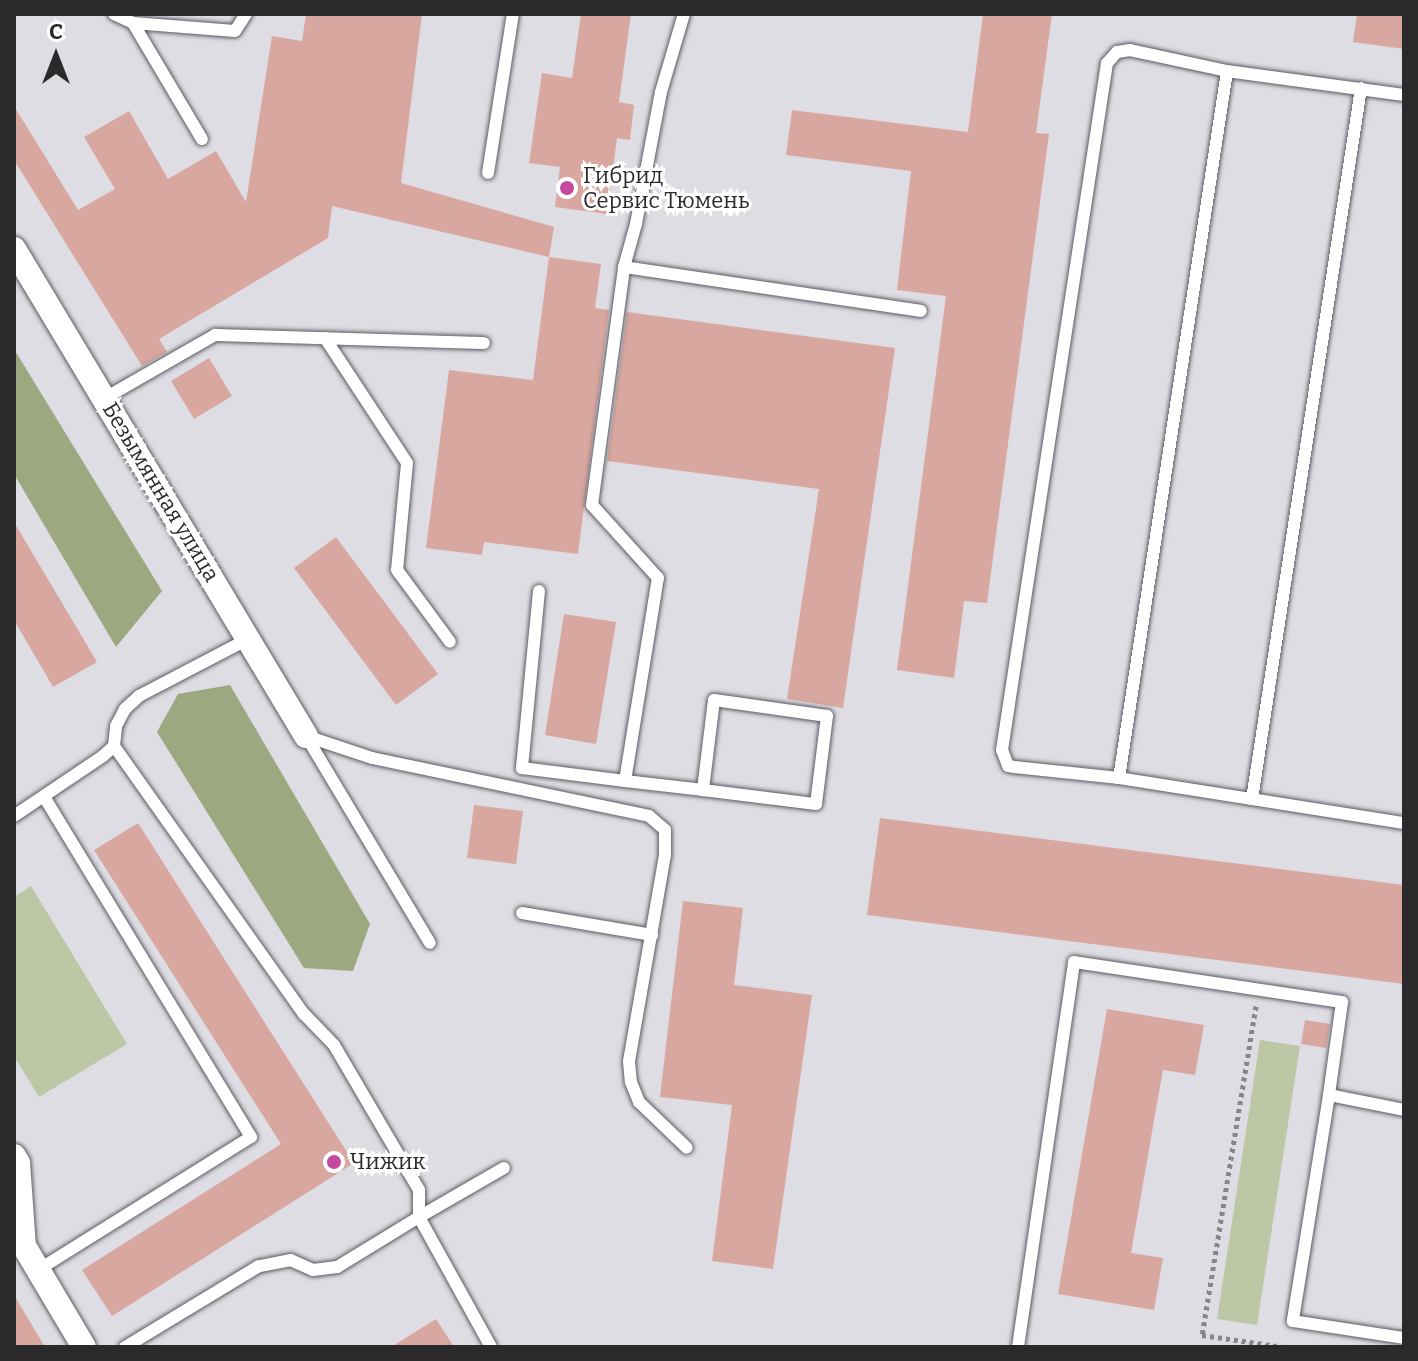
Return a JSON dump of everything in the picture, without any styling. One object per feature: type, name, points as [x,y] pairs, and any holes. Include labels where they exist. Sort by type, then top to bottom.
[{"type":"street","name":"Безымянная улица","points":[[14,249],[306,736]]},
{"type":"street","points":[[14,1156],[18,1163],[24,1246],[84,1347]]},
{"type":"lane","points":[[114,14],[133,23],[235,31],[246,14]]},
{"type":"lane","points":[[488,173],[513,14]]},
{"type":"lane","points":[[625,781],[658,578],[592,505],[624,267],[636,224],[661,92],[684,14]]},
{"type":"lane","points":[[133,23],[202,139]]},
{"type":"lane","points":[[1404,95],[1227,71],[1130,50],[1117,52],[1107,63],[1002,750],[1008,766],[1119,778],[1404,823]]},
{"type":"lane","points":[[1119,778],[1227,71]]},
{"type":"lane","points":[[1252,799],[1361,88]]},
{"type":"lane","points":[[624,267],[921,311]]},
{"type":"lane","points":[[105,398],[215,335],[484,343]]},
{"type":"lane","points":[[325,338],[407,463],[397,570],[450,642]]},
{"type":"lane","points":[[539,591],[522,768],[816,804],[827,716],[714,700],[703,790]]},
{"type":"lane","points":[[250,638],[139,696],[125,709],[116,726],[114,746],[304,1014],[334,1045],[419,1190],[419,1217],[491,1347]]},
{"type":"lane","points":[[306,736],[372,758],[649,816],[665,830],[665,855],[629,1061],[631,1082],[639,1102],[687,1148]]},
{"type":"lane","points":[[306,736],[430,943]]},
{"type":"lane","points":[[14,816],[114,746]]},
{"type":"lane","points":[[38,1270],[251,1137],[44,797]]},
{"type":"lane","points":[[522,913],[652,935]]},
{"type":"lane","points":[[1018,1347],[1074,962],[1342,1002],[1293,1321],[1404,1338]]},
{"type":"lane","points":[[1329,1095],[1404,1110]]},
{"type":"lane","points":[[125,1347],[259,1266],[291,1260],[313,1270],[337,1267],[504,1168]]},
{"type":"path","points":[[1258,989],[1202,1335],[1284,1347]]},
{"type":"green space","points":[[14,349],[162,591],[116,647],[14,474]]},
{"type":"green space","points":[[230,685],[370,924],[353,971],[304,968],[157,732],[178,694]]},
{"type":"green space","points":[[31,886],[127,1044],[39,1097],[14,1056],[14,897]]},
{"type":"green space","points":[[1260,1040],[1300,1046],[1257,1325],[1217,1319]]},
{"type":"building","points":[[306,14],[422,14],[401,183],[554,227],[549,257],[332,206],[328,238],[159,339],[167,352],[142,366],[14,160],[14,106],[78,210],[115,189],[84,137],[129,111],[168,179],[216,151],[246,202],[272,36],[302,41]]},
{"type":"building","points":[[581,14],[631,14],[619,102],[634,105],[630,140],[617,138],[607,214],[555,207],[560,167],[529,163],[542,73],[572,78]]},
{"type":"building","points":[[983,14],[1052,14],[1036,133],[1049,134],[987,603],[964,601],[954,678],[897,670],[946,296],[897,290],[911,171],[786,155],[792,110],[968,132]]},
{"type":"building","points":[[1357,14],[1404,14],[1404,49],[1353,42]]},
{"type":"building","points":[[549,257],[601,264],[595,308],[609,310],[578,554],[484,542],[482,555],[426,548],[449,370],[533,380]]},
{"type":"building","points":[[627,312],[895,348],[843,708],[787,699],[819,489],[607,461]]},
{"type":"building","points":[[209,358],[232,396],[194,419],[171,381]]},
{"type":"building","points":[[14,522],[97,662],[53,687],[14,620]]},
{"type":"building","points":[[336,537],[438,674],[396,705],[294,568]]},
{"type":"building","points":[[564,614],[616,622],[596,744],[545,735]]},
{"type":"building","points":[[474,805],[523,811],[516,864],[467,858]]},
{"type":"building","points":[[880,818],[1404,885],[1404,984],[867,915]]},
{"type":"building","points":[[138,823],[354,1163],[112,1316],[82,1270],[281,1144],[94,850]]},
{"type":"building","points":[[683,901],[743,908],[734,985],[812,995],[773,1269],[712,1261],[732,1105],[660,1097]]},
{"type":"building","points":[[1107,1009],[1204,1025],[1195,1075],[1163,1070],[1159,1092],[1131,1253],[1163,1258],[1154,1310],[1058,1294]]},
{"type":"building","points":[[1305,1020],[1330,1024],[1326,1048],[1301,1044]]},
{"type":"building","points":[[14,1295],[45,1347],[14,1347]]},
{"type":"building","points":[[436,1319],[454,1347],[391,1347]]},
{"type":"place","name":"Гибрид Сервис Тюмень","points":[[567,188]]},
{"type":"place","name":"Чижик","points":[[334,1162]]}]
